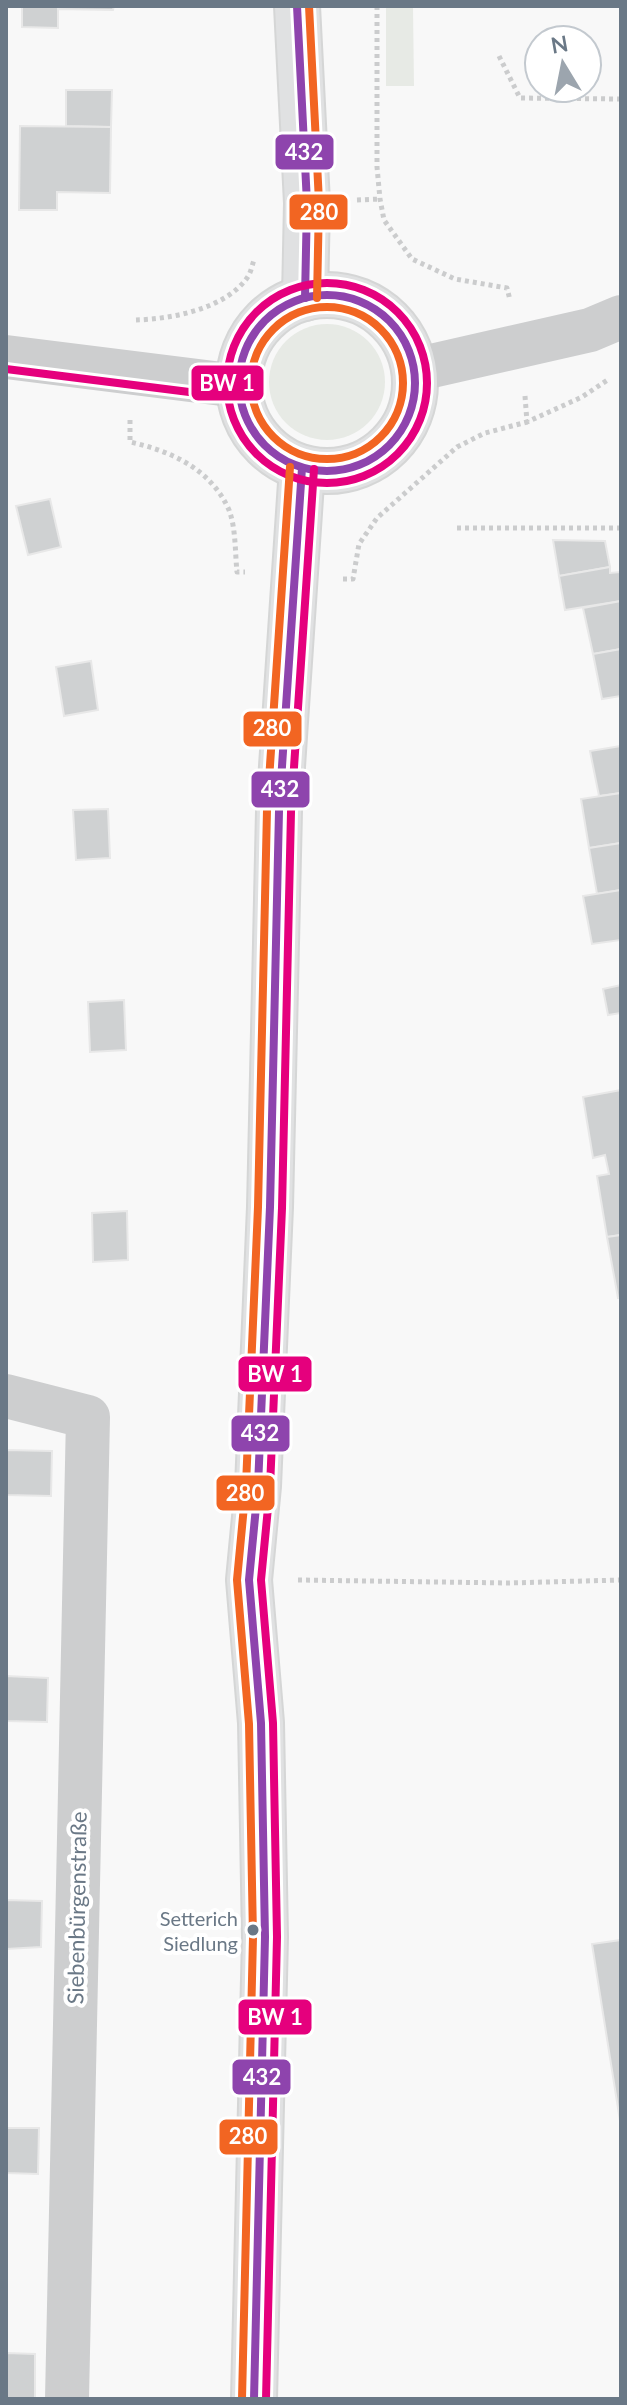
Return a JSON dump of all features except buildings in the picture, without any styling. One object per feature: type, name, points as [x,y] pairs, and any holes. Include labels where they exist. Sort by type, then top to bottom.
[{"type":"main road","points":[[297,6],[307,203],[305,298]]},
{"type":"main road","points":[[329,295],[353,299],[375,310],[394,326],[407,346],[414,370],[414,400],[404,427],[385,450],[360,465],[330,471],[302,468],[277,456],[257,437],[243,413],[238,386],[241,362],[250,340],[264,321],[283,307],[305,298],[329,295]]},
{"type":"main road","points":[[254,2399],[265,1937],[261,1723],[249,1580],[258,1486],[269,1223],[279,811],[302,468]]},
{"type":"street","points":[[414,370],[590,330],[621,317]]},
{"type":"street","points":[[6,357],[238,386]]},
{"type":"street","name":"Siebenbürgenstraße","points":[[6,1396],[88,1417],[67,2399]]},
{"type":"path","points":[[377,6],[377,167]]},
{"type":"path","points":[[499,56],[520,98],[621,99]]},
{"type":"path","points":[[457,528],[621,528]]},
{"type":"path","points":[[249,1580],[509,1583],[621,1580]]},
{"type":"shaded area","points":[[386,6],[413,6],[414,86],[386,86]]},
{"type":"shaded area","points":[[327,324],[349,328],[368,341],[381,360],[385,382],[381,404],[368,423],[349,436],[327,440],[305,436],[286,423],[273,404],[269,382],[273,360],[286,341],[305,328]]},
{"type":"transit line","name":"432","points":[[297,6],[307,203],[305,298]]},
{"type":"transit line","name":"280","points":[[309,6],[319,202],[317,298]]},
{"type":"transit line","points":[[327,283],[365,291],[397,313],[419,345],[427,383],[419,421],[397,453],[365,475],[327,483],[289,475],[257,453],[235,421],[227,383],[235,345],[257,313],[289,291],[327,283]]},
{"type":"transit line","name":"432","points":[[327,295],[361,302],[389,321],[408,349],[415,383],[408,417],[389,445],[361,464],[327,471],[293,464],[265,445],[246,417],[239,383],[246,349],[265,321],[293,302],[327,295]]},
{"type":"transit line","name":"280","points":[[327,307],[356,313],[380,330],[397,354],[403,383],[397,412],[380,436],[356,453],[327,459],[298,453],[274,436],[257,412],[251,383],[257,354],[274,330],[298,313],[327,307]]},
{"type":"transit line","points":[[6,369],[237,398]]},
{"type":"transit line","name":"280","points":[[242,2399],[253,1937],[249,1724],[237,1580],[246,1485],[258,1207],[267,810],[290,467]]},
{"type":"transit line","name":"432","points":[[254,2399],[265,1937],[261,1723],[249,1580],[258,1486],[270,1207],[279,811],[302,468]]},
{"type":"transit line","points":[[266,2399],[277,1937],[273,1723],[261,1580],[270,1487],[282,1208],[291,812],[314,469]]},
{"type":"place","name":"Setterich Siedlung","points":[[253,1930]]}]
